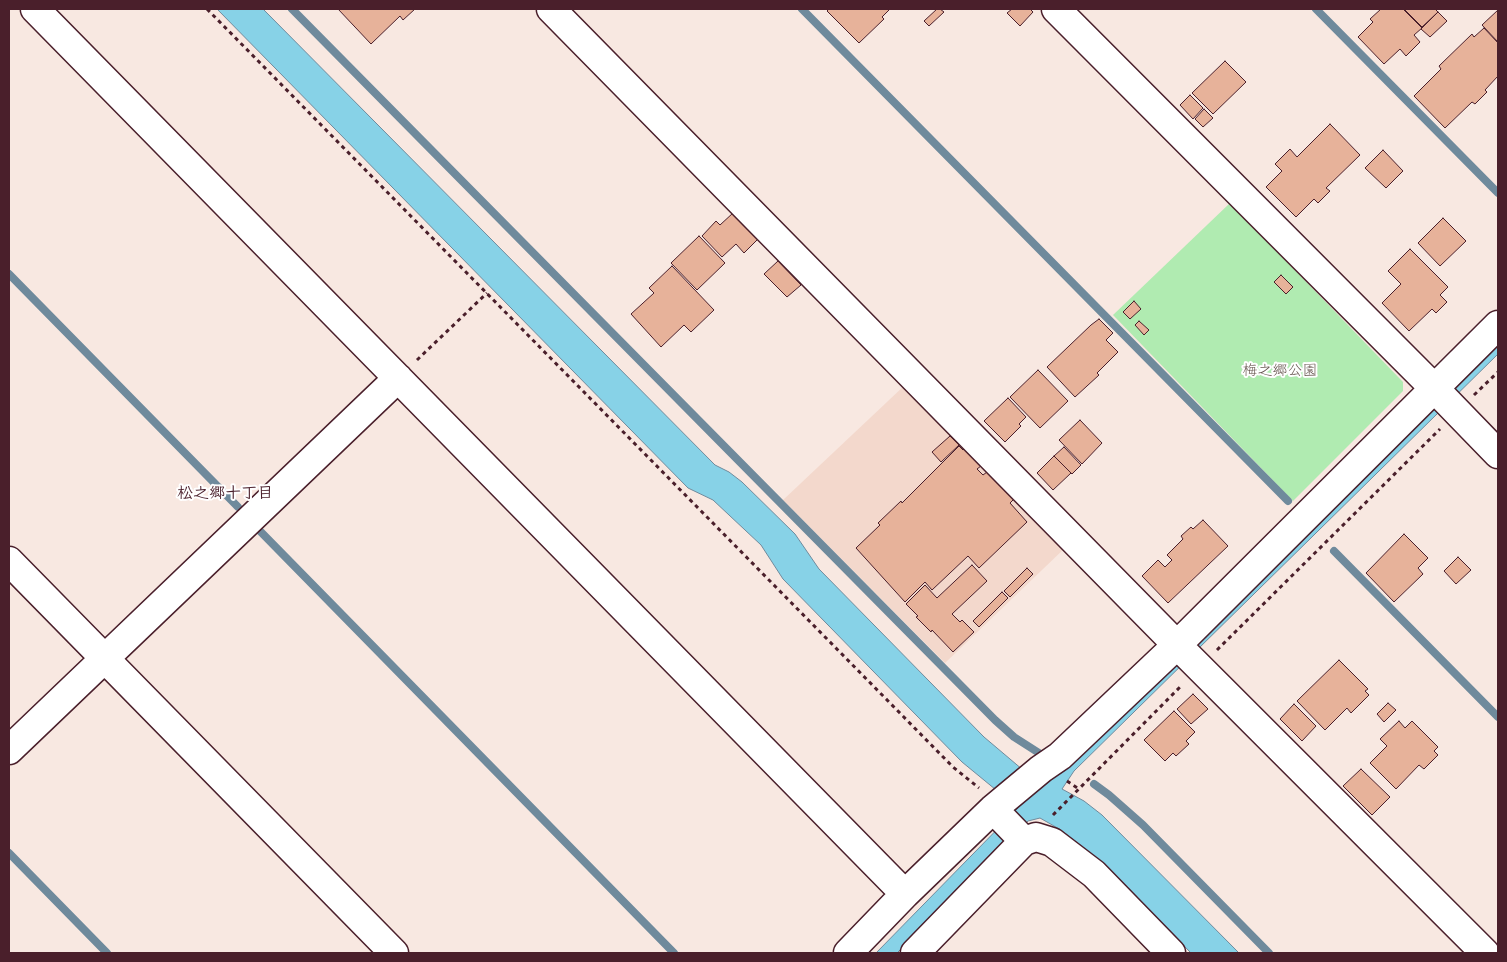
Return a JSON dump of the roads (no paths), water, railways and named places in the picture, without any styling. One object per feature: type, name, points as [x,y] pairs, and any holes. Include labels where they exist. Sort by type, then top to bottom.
[{"type":"street","points":[[35,9],[905,894]]},
{"type":"street","points":[[552,9],[1190,658],[1485,953]]},
{"type":"street","points":[[1056,9],[1498,454]]},
{"type":"street","points":[[848,953],[905,894],[1041,769],[1190,658],[1446,400],[1498,325]]},
{"type":"street","points":[[9,750],[398,378]]},
{"type":"street","points":[[9,561],[394,953]]},
{"type":"street","points":[[998,807],[1022,839]]},
{"type":"street","points":[[915,953],[1022,839],[1036,837],[1052,842],[1094,874],[1171,953]]},
{"type":"water","points":[[217,9],[263,9],[715,465],[729,472],[742,482],[795,534],[819,569],[984,737],[1023,770],[1047,782],[1066,768],[1498,345],[1498,354],[1074,771],[1062,789],[1084,801],[1102,815],[1239,953],[1191,953],[1108,868],[1061,830],[1040,818],[1028,821],[897,953],[876,953],[1018,808],[962,762],[783,579],[761,545],[713,500],[688,488]]},
{"type":"waterway","points":[[292,9],[995,720],[1014,737],[1039,753]]},
{"type":"waterway","points":[[802,9],[1288,501]]},
{"type":"waterway","points":[[1316,9],[1498,193]]},
{"type":"waterway","points":[[9,274],[238,507]]},
{"type":"waterway","points":[[257,528],[674,953]]},
{"type":"waterway","points":[[1334,551],[1498,717]]},
{"type":"waterway","points":[[1094,784],[1143,825],[1269,953]]},
{"type":"waterway","points":[[9,853],[107,953]]},
{"type":"district","name":"松之郷十丁目","points":[[225,494]]},
{"type":"park label","name":"梅之郷公園","points":[[1280,371]]}]
